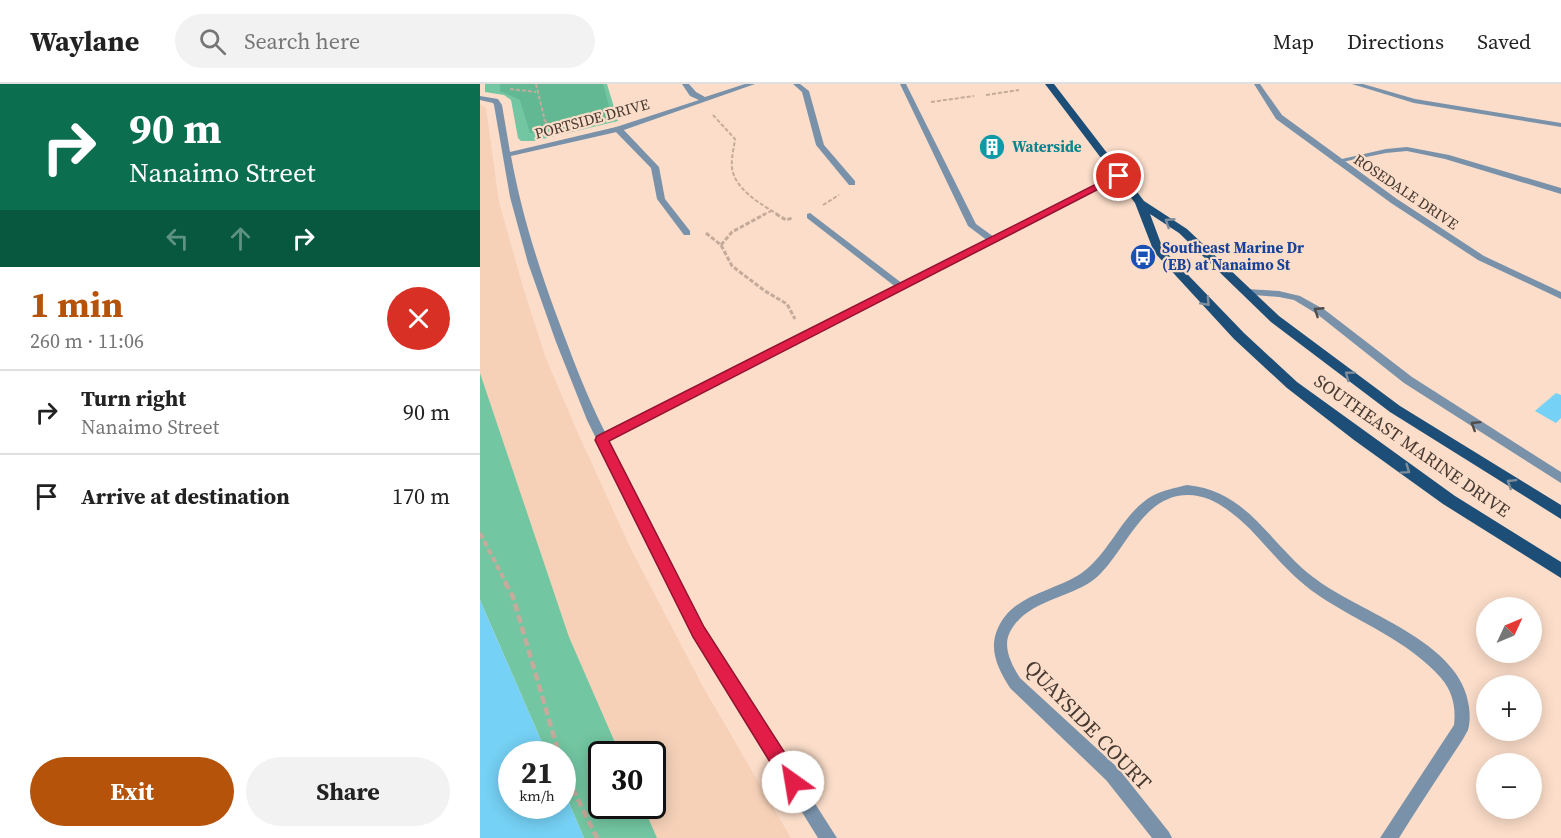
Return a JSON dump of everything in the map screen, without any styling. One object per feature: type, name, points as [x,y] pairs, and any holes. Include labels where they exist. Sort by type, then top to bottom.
[{"type":"main road","name":"SOUTHEAST MARINE DRIVE","points":[[1049,84],[1140,203],[1158,250],[1239,336],[1292,385],[1359,436],[1440,494],[1561,571]]},
{"type":"main road","name":"SOUTHEAST MARINE DRIVE","points":[[1140,203],[1183,231],[1275,319],[1395,409],[1561,513]]},
{"type":"street","points":[[685,84],[705,104]]},
{"type":"street","name":"PORTSIDE DRIVE","points":[[506,155],[618,129],[705,104],[752,84]]},
{"type":"street","points":[[796,84],[805,91],[820,145],[852,183]]},
{"type":"street","points":[[903,84],[972,225],[991,239]]},
{"type":"street","name":"ROSEDALE DRIVE","points":[[1257,84],[1279,117],[1337,161],[1481,258],[1561,296]]},
{"type":"street","points":[[1355,84],[1414,101],[1561,125]]},
{"type":"street","points":[[480,98],[495,101],[498,105],[514,196],[533,263],[561,342],[602,440],[698,632],[828,838]]},
{"type":"street","points":[[618,129],[655,167],[661,199],[687,233]]},
{"type":"street","points":[[1337,161],[1407,149],[1446,157],[1561,191]]},
{"type":"street","points":[[602,440],[991,239],[1119,176]]},
{"type":"street","points":[[810,216],[900,286]]},
{"type":"street","points":[[1246,291],[1298,298],[1321,312],[1408,380],[1561,478]]},
{"type":"street","name":"QUAYSIDE COURT","points":[[1163,838],[1113,774],[1015,683],[1006,670],[1000,640],[1006,626],[1027,606],[1092,573],[1137,515],[1152,501],[1188,489],[1212,495],[1235,508],[1306,579],[1331,597],[1418,648],[1449,676],[1461,697],[1464,712],[1461,727],[1389,838]]},
{"type":"path","points":[[536,84],[536,92],[545,122],[555,128]]},
{"type":"path","points":[[507,89],[536,92]]},
{"type":"path","points":[[986,95],[1019,90]]},
{"type":"path","points":[[913,104],[974,96]]},
{"type":"path","points":[[705,104],[735,139],[732,165],[735,178],[764,207],[786,220],[810,216],[852,183]]},
{"type":"path","points":[[721,245],[732,232],[771,211]]},
{"type":"path","points":[[687,233],[701,228],[721,245],[732,266],[765,291],[787,304],[795,320]]},
{"type":"path","points":[[480,533],[513,597],[554,741]]},
{"type":"path","points":[[576,795],[597,838]]},
{"type":"shaded area","points":[[480,104],[486,108],[499,202],[545,356],[631,549],[702,685],[791,838],[657,838],[649,819],[666,819],[666,741],[614,741],[569,637],[480,373]]},
{"type":"green space","points":[[485,84],[607,84],[618,121],[534,141],[521,141],[518,138],[511,100],[504,95],[485,92]]},
{"type":"green space","points":[[500,84],[603,84],[612,117],[530,133],[520,100],[500,91]]},
{"type":"green space","points":[[480,373],[569,637],[614,741],[588,741],[588,819],[649,819],[657,838],[584,838],[576,819],[576,741],[541,741],[480,600]]},
{"type":"water","points":[[1556,393],[1561,395],[1561,418],[1556,423],[1535,411]]},
{"type":"water","points":[[480,600],[541,741],[498,741],[498,819],[576,819],[584,838],[480,838]]},
{"type":"place","name":"Waterside","points":[[992,147]]},
{"type":"place","name":"Southeast Marine Dr (EB) at Nanaimo St","points":[[1143,257]]},
{"type":"route","points":[[793,782],[698,632],[602,440],[1119,176]]}]
